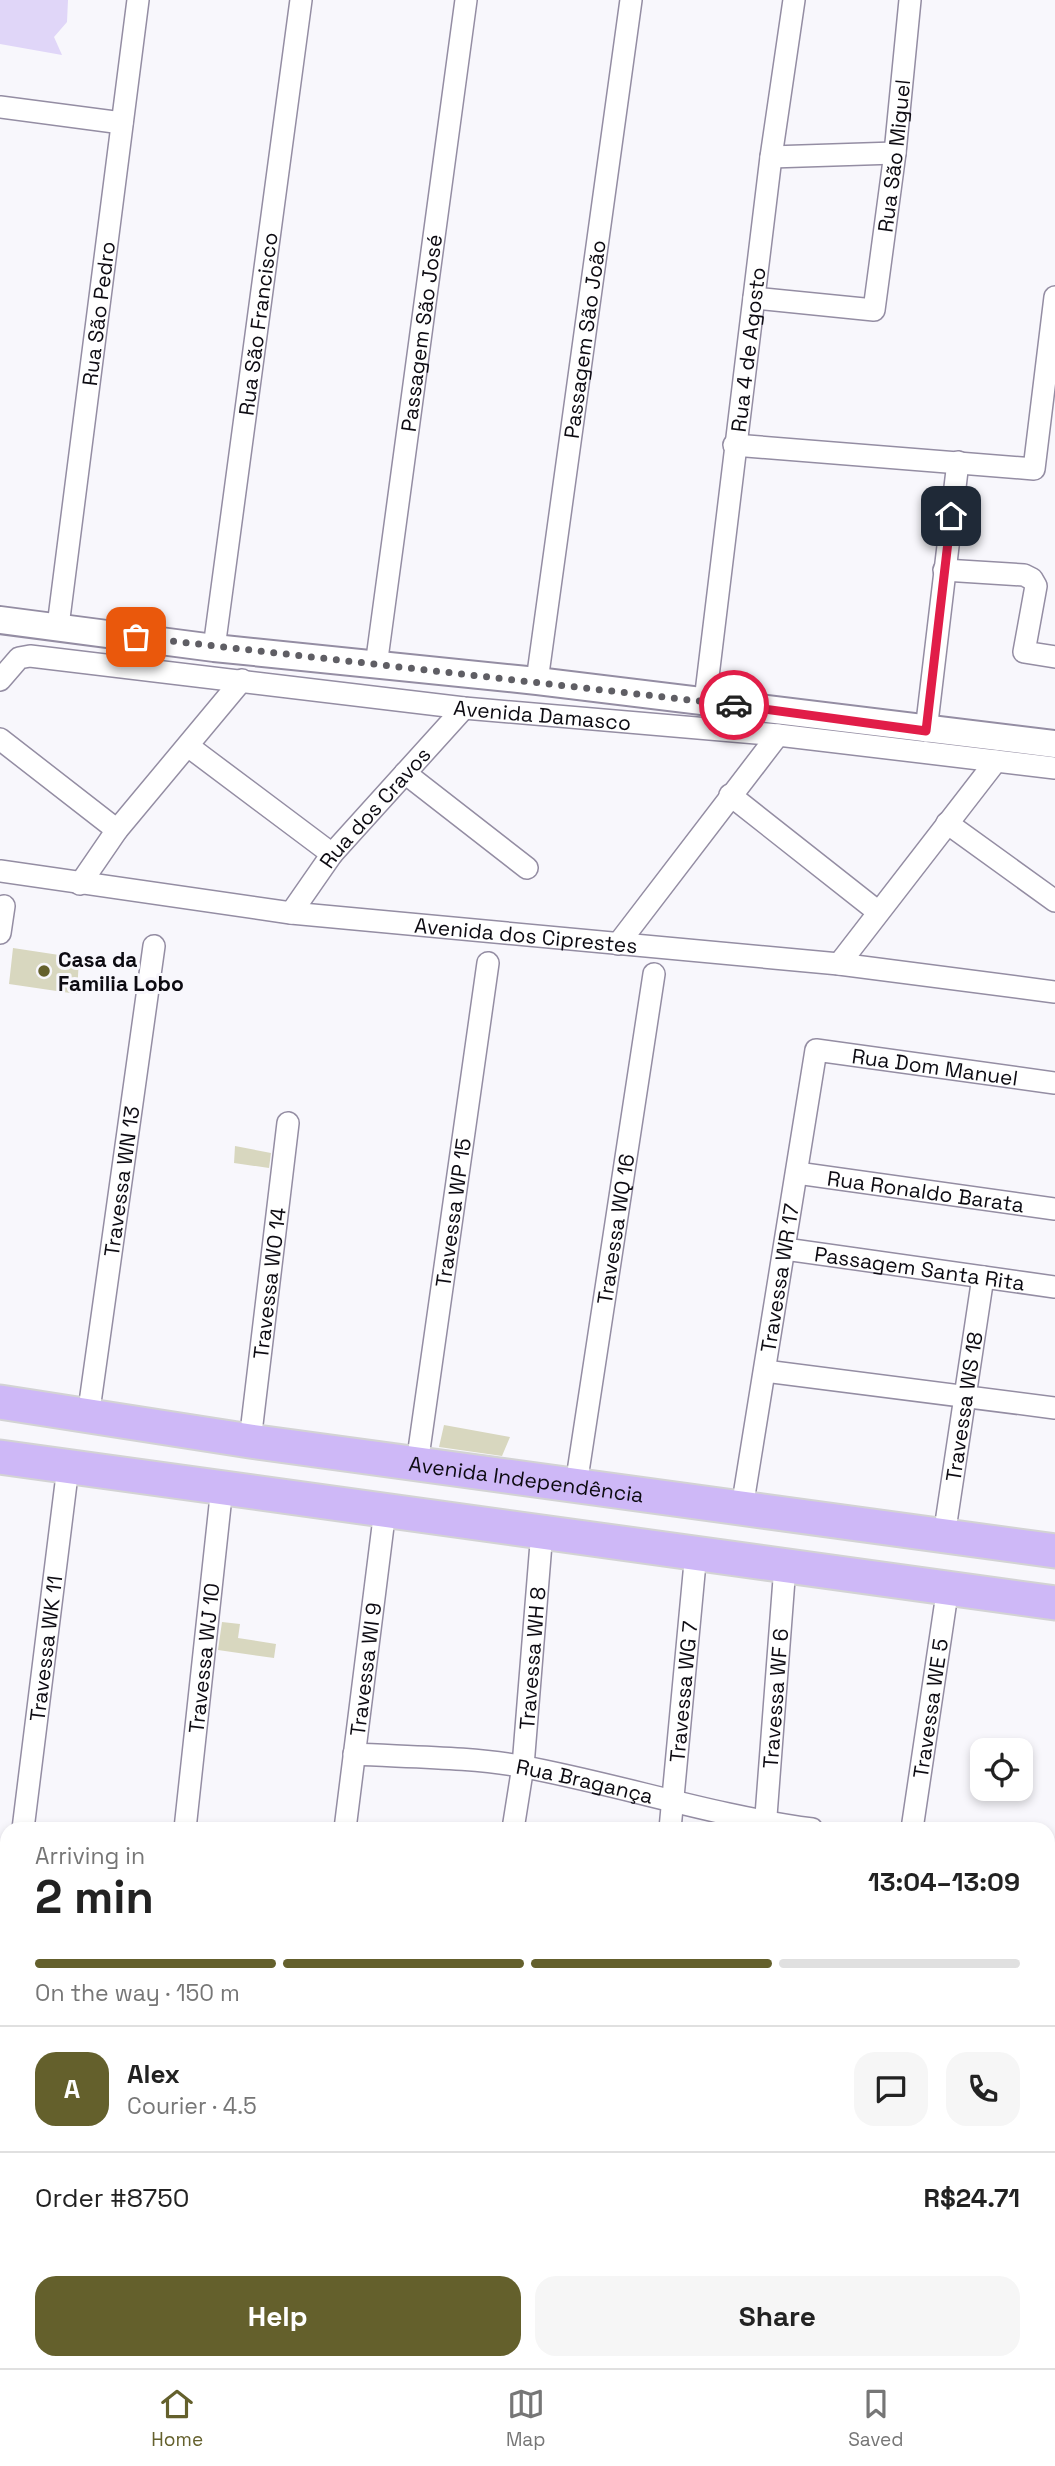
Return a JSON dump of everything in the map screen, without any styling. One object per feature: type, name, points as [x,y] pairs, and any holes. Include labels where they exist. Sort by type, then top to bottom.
[{"type":"main road","name":"Avenida Independência","points":[[0,1402],[250,1441],[1055,1551]]},
{"type":"main road","points":[[0,1457],[1055,1603]]},
{"type":"street","name":"Rua São Pedro","points":[[58,626],[138,0]]},
{"type":"street","name":"Rua São Francisco","points":[[214,648],[301,0]]},
{"type":"street","name":"Passagem São José","points":[[376,666],[466,0]]},
{"type":"street","name":"Passagem São João","points":[[537,681],[631,0]]},
{"type":"street","name":"Rua 4 de Agosto","points":[[705,701],[734,444],[794,0]]},
{"type":"street","name":"Rua São Miguel","points":[[754,298],[874,310],[895,153],[910,0]]},
{"type":"street","points":[[0,107],[122,123]]},
{"type":"street","points":[[771,157],[895,153]]},
{"type":"street","points":[[734,444],[1034,469],[1055,297]]},
{"type":"street","points":[[926,731],[958,462]]},
{"type":"street","points":[[944,570],[1024,575],[1032,579],[1036,586],[1024,652],[1055,657]]},
{"type":"street","name":"Avenida Damasco","points":[[0,620],[214,648],[537,681],[926,731],[1055,744]]},
{"type":"street","name":"Avenida Damasco","points":[[0,680],[19,658],[30,656],[464,708],[778,735],[1055,768]]},
{"type":"street","points":[[80,884],[117,830],[242,680]]},
{"type":"street","name":"Rua dos Cravos","points":[[291,913],[332,854],[464,708]]},
{"type":"street","points":[[618,944],[730,794],[778,735]]},
{"type":"street","points":[[0,738],[117,830]]},
{"type":"street","points":[[188,746],[332,854]]},
{"type":"street","points":[[839,964],[877,911],[996,761]]},
{"type":"street","points":[[405,774],[527,868]]},
{"type":"street","points":[[730,794],[877,911]]},
{"type":"street","points":[[947,823],[1055,901]]},
{"type":"street","name":"Avenida dos Ciprestes","points":[[0,871],[291,913],[839,964],[1055,992]]},
{"type":"street","points":[[0,933],[4,906]]},
{"type":"street","name":"Travessa WN 13","points":[[88,1417],[154,946]]},
{"type":"street","name":"Travessa WP 15","points":[[417,1464],[488,963]]},
{"type":"street","name":"Travessa WQ 16","points":[[576,1485],[654,974]]},
{"type":"street","name":"Rua Dom Manuel","points":[[816,1050],[1055,1083]]},
{"type":"street","name":"Travessa WR 17","points":[[742,1508],[816,1050]]},
{"type":"street","name":"Travessa WO 14","points":[[250,1441],[288,1123]]},
{"type":"street","name":"Rua Ronaldo Barata","points":[[797,1173],[1055,1209]]},
{"type":"street","name":"Passagem Santa Rita","points":[[785,1249],[1055,1287]]},
{"type":"street","name":"Travessa WS 18","points":[[944,1536],[983,1277]]},
{"type":"street","points":[[765,1371],[1055,1408]]},
{"type":"street","name":"Travessa WK 11","points":[[24,1822],[68,1467]]},
{"type":"street","name":"Travessa WJ 10","points":[[186,1822],[222,1487]]},
{"type":"street","name":"Travessa WI 9","points":[[346,1822],[385,1510]]},
{"type":"street","name":"Travessa WH 8","points":[[514,1822],[523,1766],[541,1531]]},
{"type":"street","name":"Travessa WG 7","points":[[671,1822],[696,1552]]},
{"type":"street","name":"Travessa WF 6","points":[[765,1822],[785,1566]]},
{"type":"street","name":"Travessa WE 5","points":[[913,1822],[948,1587]]},
{"type":"street","name":"Rua Bragança","points":[[354,1754],[523,1766],[749,1822]]},
{"type":"shaded area","points":[[0,0],[68,0],[67,22],[54,37],[62,55],[0,44]]},
{"type":"building","name":"Casa da Familia Lobo","points":[[13,948],[79,958],[77,994],[9,984]]},
{"type":"building","points":[[235,1146],[271,1153],[269,1168],[234,1163]]},
{"type":"building","points":[[444,1425],[510,1437],[502,1456],[439,1447]]},
{"type":"building","points":[[222,1622],[240,1624],[238,1638],[276,1644],[274,1658],[218,1650]]},
{"type":"way so far","points":[[136,637],[214,648],[537,681],[734,705]]},
{"type":"place","name":"Casa da Familia Lobo","points":[[44,971]]},
{"type":"route","points":[[734,705],[926,731],[951,516]]}]
